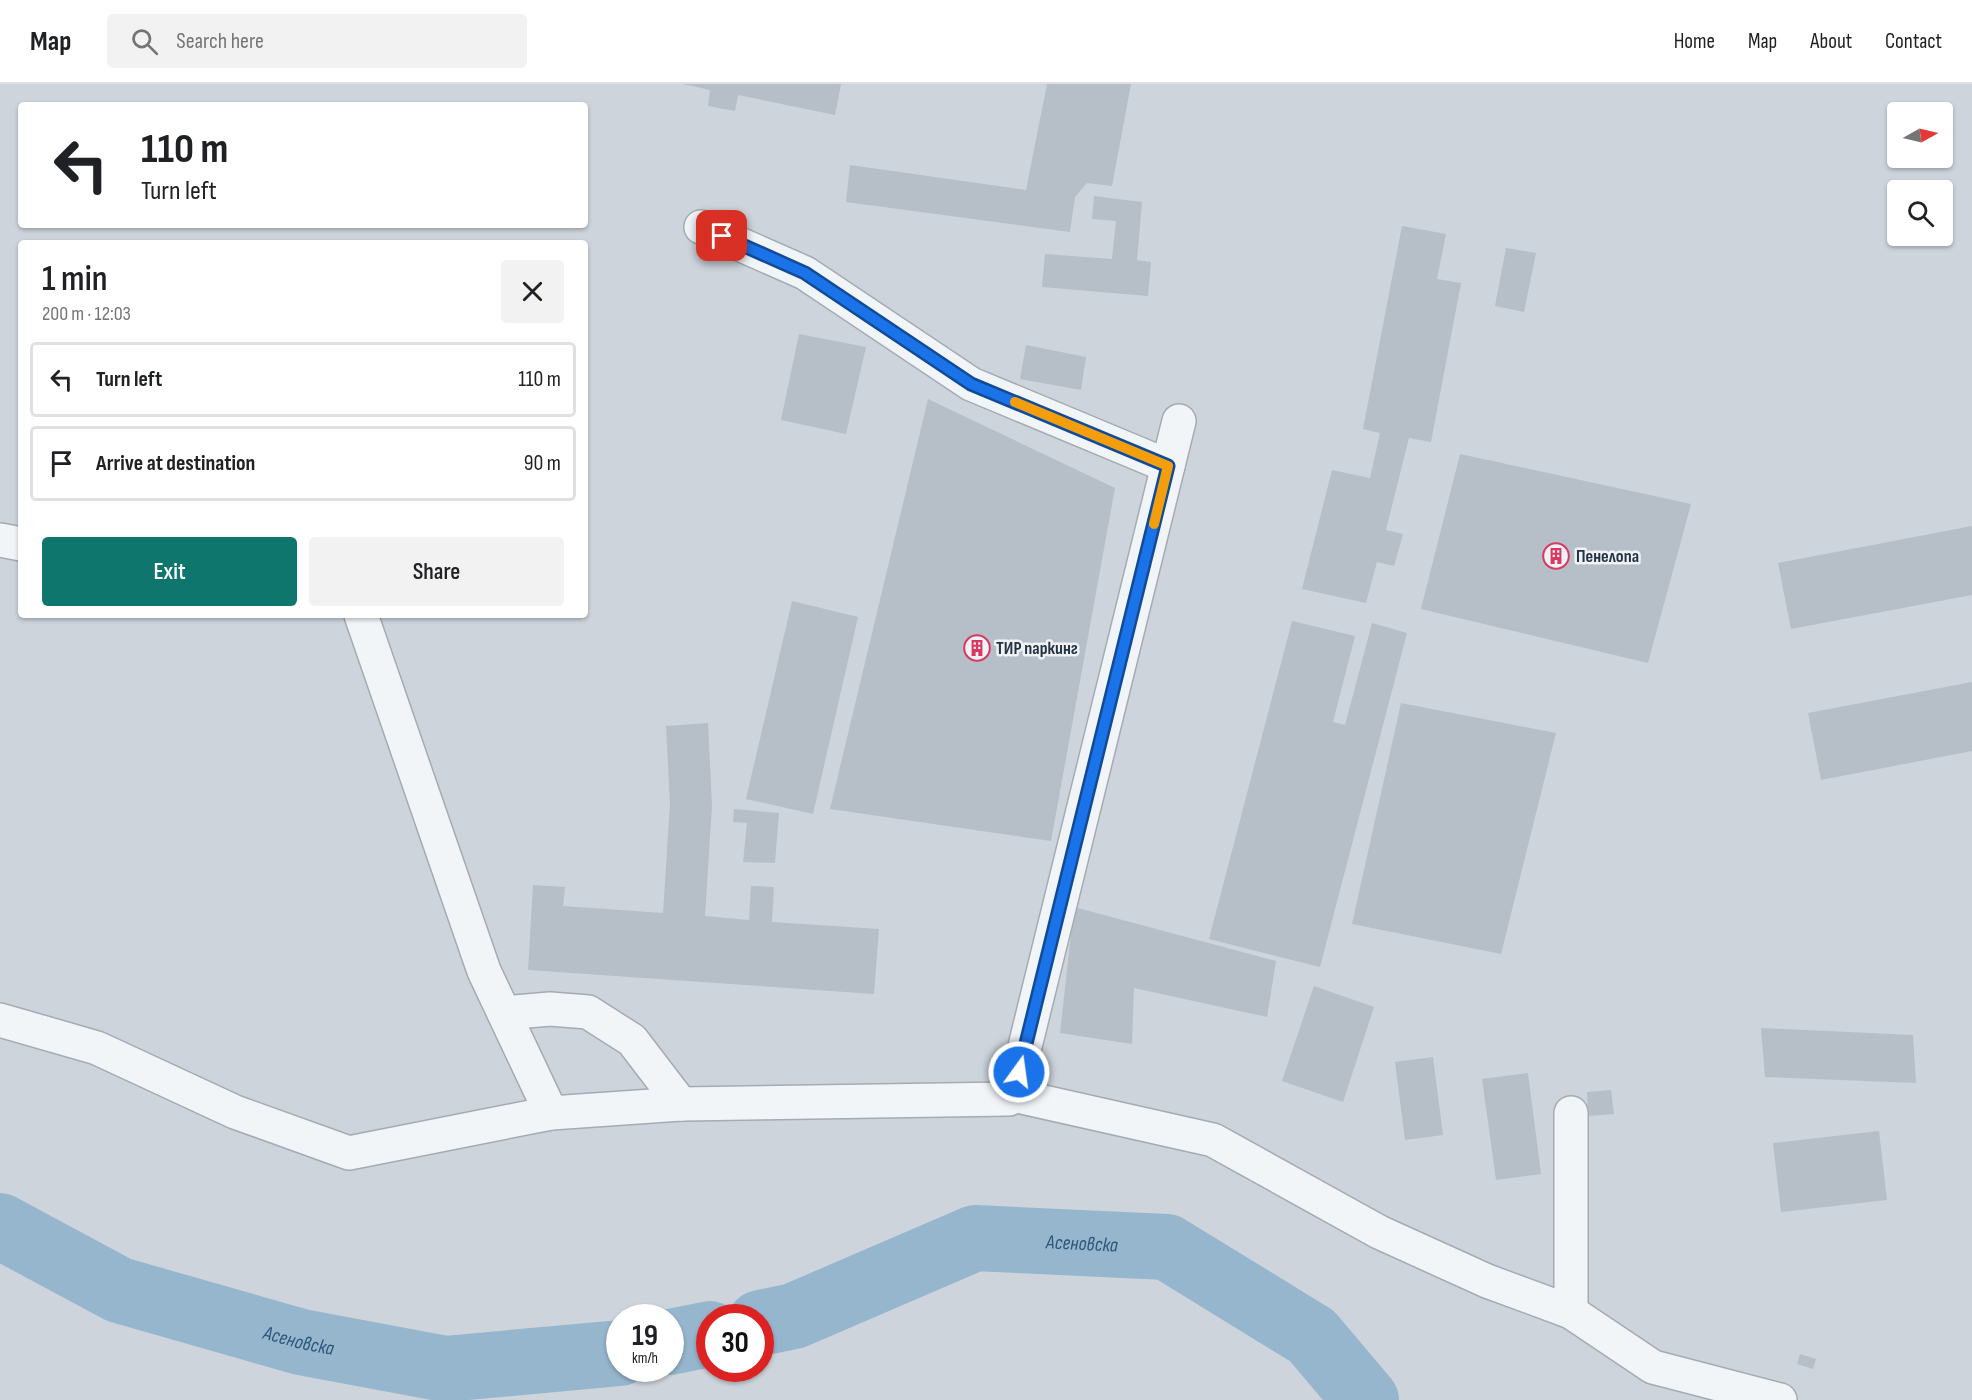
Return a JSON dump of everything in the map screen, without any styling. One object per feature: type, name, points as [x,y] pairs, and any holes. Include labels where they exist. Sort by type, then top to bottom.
[{"type":"street","points":[[701,227],[805,273],[971,384],[1168,466]]},
{"type":"street","points":[[0,1020],[97,1048],[235,1112],[349,1153],[551,1113],[681,1104],[1009,1099],[1013,1095],[1179,421]]},
{"type":"street","points":[[0,540],[18,543]]},
{"type":"street","points":[[362,618],[484,970],[551,1113]]},
{"type":"street","points":[[504,1013],[550,1009],[588,1012],[632,1040],[681,1104]]},
{"type":"street","points":[[1013,1095],[1213,1140],[1378,1232],[1487,1281],[1571,1312],[1653,1367],[1780,1400]]},
{"type":"street","points":[[1571,1113],[1571,1312]]},
{"type":"shaded area","points":[[0,84],[1972,84],[1972,1400],[0,1400]]},
{"type":"building","points":[[683,84],[841,84],[835,115],[738,95],[735,111],[708,106],[710,90]]},
{"type":"building","points":[[1047,84],[1131,84],[1112,186],[1087,183],[1075,197],[1070,232],[846,202],[850,165],[1026,190]]},
{"type":"building","points":[[1094,196],[1142,202],[1137,260],[1151,262],[1148,296],[1042,287],[1045,254],[1112,259],[1116,221],[1092,219]]},
{"type":"building","points":[[1402,226],[1446,234],[1437,279],[1461,283],[1431,442],[1409,438],[1386,530],[1403,534],[1394,566],[1377,562],[1366,603],[1302,589],[1332,470],[1370,478],[1380,433],[1363,429]]},
{"type":"building","points":[[1506,248],[1536,253],[1524,312],[1495,306]]},
{"type":"building","points":[[799,334],[866,347],[846,434],[781,420]]},
{"type":"building","points":[[1026,345],[1086,357],[1081,390],[1020,379]]},
{"type":"building","name":"ТИР паркинг","points":[[928,399],[1115,488],[1051,841],[830,809]]},
{"type":"building","name":"Пенелопа","points":[[1460,454],[1691,504],[1648,663],[1421,609]]},
{"type":"building","points":[[1972,526],[1972,595],[1791,629],[1778,563]]},
{"type":"building","points":[[792,601],[858,617],[813,814],[746,799]]},
{"type":"building","points":[[1292,621],[1355,636],[1333,722],[1345,725],[1372,623],[1407,633],[1320,967],[1209,939]]},
{"type":"building","points":[[1972,682],[1972,751],[1821,780],[1808,713]]},
{"type":"building","points":[[1401,703],[1556,733],[1501,954],[1352,924]]},
{"type":"building","points":[[708,723],[712,806],[705,916],[749,920],[751,886],[774,887],[772,922],[879,929],[874,994],[528,970],[533,885],[565,887],[563,906],[663,913],[670,803],[666,726]]},
{"type":"building","points":[[734,809],[779,813],[775,863],[743,862],[747,823],[733,822]]},
{"type":"building","points":[[1074,907],[1276,961],[1267,1017],[1134,988],[1132,1044],[1060,1033]]},
{"type":"building","points":[[1314,986],[1374,1007],[1343,1102],[1282,1081]]},
{"type":"building","points":[[1761,1028],[1913,1035],[1916,1083],[1765,1077]]},
{"type":"building","points":[[1433,1057],[1443,1135],[1405,1140],[1395,1062]]},
{"type":"building","points":[[1528,1073],[1541,1174],[1496,1180],[1482,1079]]},
{"type":"building","points":[[1611,1090],[1614,1114],[1588,1116],[1587,1092]]},
{"type":"building","points":[[1879,1131],[1887,1200],[1781,1212],[1773,1143]]},
{"type":"building","points":[[1800,1354],[1816,1359],[1813,1369],[1797,1364]]},
{"type":"waterway","name":"Асеновска","points":[[0,1226],[119,1290],[301,1342],[445,1369],[606,1354]]},
{"type":"waterway","name":"Асеновска","points":[[774,1320],[794,1316],[975,1238],[1167,1247],[1312,1336],[1366,1400]]},
{"type":"waterway","name":"Асеновска","points":[[684,1339],[696,1337]]},
{"type":"slow traffic","points":[[1015,402],[1168,466],[1154,524]]},
{"type":"place","name":"Пенелопа","points":[[1556,556]]},
{"type":"place","name":"ТИР паркинг","points":[[977,648]]},
{"type":"route","points":[[722,236],[805,273],[971,384],[1168,466],[1019,1072]]}]
